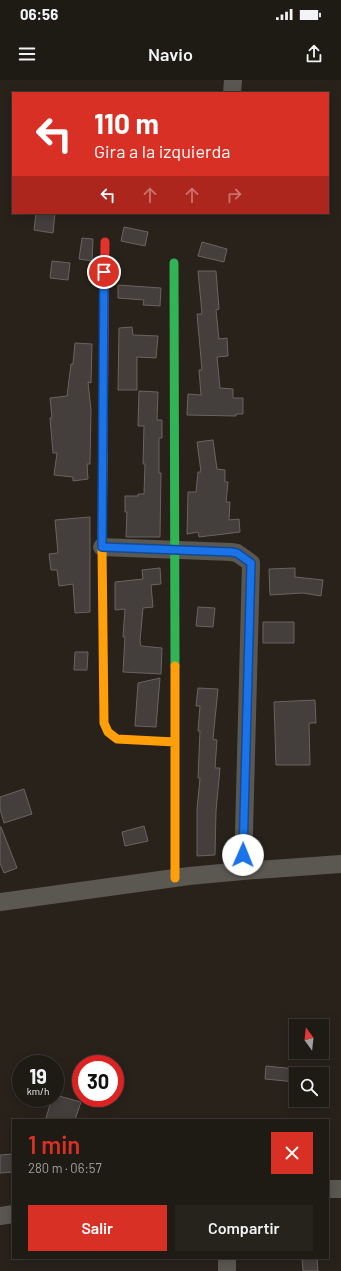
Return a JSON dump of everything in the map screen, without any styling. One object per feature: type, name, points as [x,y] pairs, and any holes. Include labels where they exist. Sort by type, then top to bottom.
[{"type":"street","points":[[232,92],[233,80]]},
{"type":"street","points":[[105,242],[102,547],[104,723],[108,732],[116,739],[175,742]]},
{"type":"street","points":[[174,263],[176,549],[175,878]]},
{"type":"street","points":[[102,547],[231,552],[237,553],[251,563],[243,871]]},
{"type":"street","points":[[0,902],[175,878],[243,871],[341,864]]},
{"type":"street","points":[[329,1189],[341,1189]]},
{"type":"street","points":[[0,1216],[12,1214]]},
{"type":"street","points":[[227,1259],[227,1271]]},
{"type":"building","points":[[36,214],[55,214],[53,233],[34,230]]},
{"type":"building","points":[[124,227],[148,232],[145,246],[121,241]]},
{"type":"building","points":[[82,238],[93,239],[92,261],[79,259]]},
{"type":"building","points":[[202,242],[227,249],[224,262],[198,256]]},
{"type":"building","points":[[52,261],[70,263],[68,280],[50,278]]},
{"type":"building","points":[[198,271],[216,271],[219,309],[216,310],[219,339],[227,338],[228,356],[217,357],[220,388],[233,389],[233,398],[243,398],[243,414],[236,414],[236,416],[187,415],[188,394],[201,395],[199,370],[202,370],[197,314],[202,314]]},
{"type":"building","points":[[118,285],[161,288],[160,306],[143,305],[144,300],[118,298]]},
{"type":"building","points":[[132,327],[133,335],[158,336],[156,358],[137,357],[137,390],[118,390],[119,328]]},
{"type":"building","points":[[75,343],[92,344],[91,383],[88,382],[91,410],[90,464],[87,464],[88,479],[73,481],[73,477],[54,475],[57,453],[53,453],[50,398],[67,396]]},
{"type":"building","points":[[139,391],[158,392],[157,420],[162,420],[162,438],[159,438],[159,473],[161,473],[160,537],[126,537],[127,512],[125,512],[125,496],[138,496],[138,494],[144,494],[144,426],[138,426]]},
{"type":"building","points":[[213,440],[217,469],[225,470],[225,482],[228,482],[226,502],[230,502],[229,520],[239,519],[240,532],[199,537],[198,532],[187,534],[188,492],[196,492],[198,472],[201,472],[197,442]]},
{"type":"building","points":[[90,517],[90,612],[75,613],[73,584],[59,586],[57,570],[51,570],[49,554],[58,553],[55,520]]},
{"type":"building","points":[[160,568],[161,584],[151,585],[153,607],[143,608],[140,641],[141,646],[162,648],[161,674],[123,672],[125,609],[115,610],[115,582],[143,579],[142,570]]},
{"type":"building","points":[[295,568],[295,577],[323,580],[321,596],[303,593],[270,595],[269,569]]},
{"type":"building","points":[[198,607],[215,608],[213,627],[196,626]]},
{"type":"building","points":[[263,622],[294,622],[294,643],[263,643]]},
{"type":"building","points":[[75,652],[88,652],[87,670],[74,670]]},
{"type":"building","points":[[160,678],[156,727],[135,726],[138,683]]},
{"type":"building","points":[[198,688],[218,689],[213,739],[217,740],[215,768],[220,768],[216,811],[215,855],[197,856],[197,809],[200,778],[198,778],[200,731],[198,731],[200,706],[196,706]]},
{"type":"building","points":[[315,700],[316,723],[309,723],[310,765],[276,765],[274,702]]},
{"type":"building","points":[[24,789],[32,814],[4,823],[0,809],[0,797]]},
{"type":"building","points":[[144,826],[148,841],[125,846],[122,832]]},
{"type":"building","points":[[0,827],[17,868],[4,873],[0,863]]},
{"type":"building","points":[[266,1066],[289,1068],[289,1081],[265,1079]]},
{"type":"building","points":[[64,1097],[72,1100],[72,1107],[79,1107],[75,1119],[46,1118],[49,1107],[64,1107]]},
{"type":"building","points":[[12,1154],[12,1172],[0,1173],[0,1155]]},
{"type":"building","points":[[302,1259],[317,1259],[318,1271],[303,1271]]},
{"type":"traffic: fast","points":[[174,263],[175,666]]},
{"type":"traffic: slow","points":[[103,454],[102,547],[104,723],[108,732],[117,739],[175,742]]},
{"type":"traffic: slow","points":[[175,666],[175,878]]},
{"type":"traffic: jam","points":[[103,454],[105,242]]},
{"type":"route","points":[[104,272],[102,547],[231,552],[237,553],[251,563],[243,855]]}]
